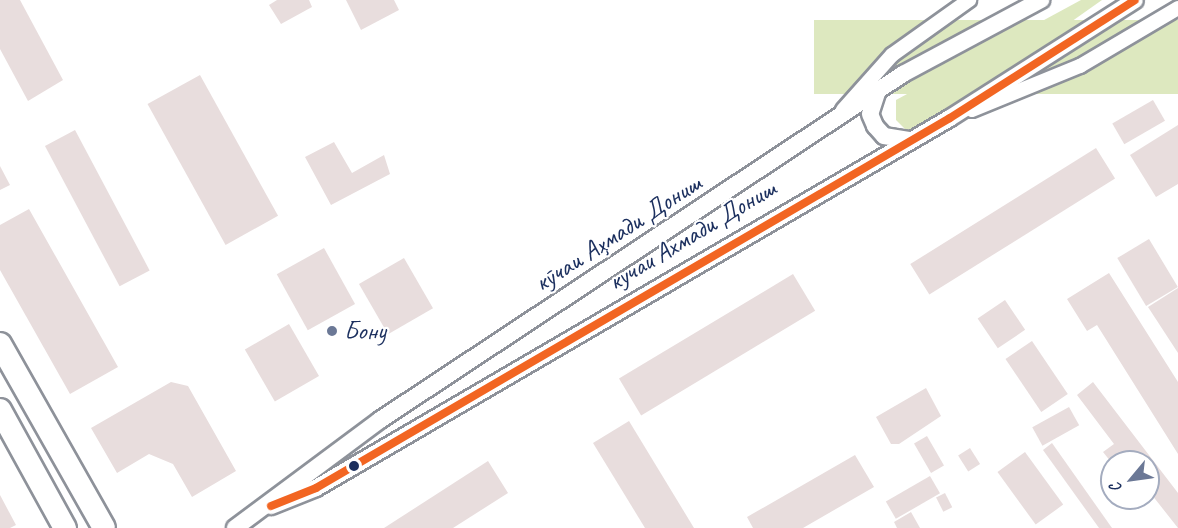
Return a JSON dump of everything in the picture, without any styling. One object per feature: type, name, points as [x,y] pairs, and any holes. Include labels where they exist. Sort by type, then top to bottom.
[{"type":"highway","points":[[0,344],[104,528]]},
{"type":"highway","points":[[0,410],[65,528]]},
{"type":"street","points":[[833,122],[892,55],[969,0]]},
{"type":"street","name":"кӯчаи Аҳмади Дониш","points":[[235,528],[271,506],[298,478],[380,420],[879,90],[1041,0]]},
{"type":"street","name":"кучаи Ахмади Дониш","points":[[271,506],[316,488],[950,118],[1135,0]]},
{"type":"street","points":[[950,118],[1080,66],[1178,8]]},
{"type":"street","points":[[879,90],[870,114],[874,126],[890,138],[909,140]]},
{"type":"green space","points":[[1081,0],[1102,0],[918,130],[908,132],[896,120],[896,100]]},
{"type":"green space","points":[[814,20],[1178,20],[1178,94],[814,94]]},
{"type":"building","points":[[0,0],[20,0],[63,80],[28,101],[0,49]]},
{"type":"building","points":[[277,0],[309,0],[312,7],[281,24],[269,5]]},
{"type":"building","points":[[346,0],[394,0],[399,10],[361,30]]},
{"type":"building","points":[[200,75],[278,216],[226,245],[148,104]]},
{"type":"building","points":[[1153,100],[1165,121],[1124,144],[1112,124]]},
{"type":"building","points":[[1178,125],[1178,184],[1156,197],[1130,155]]},
{"type":"building","points":[[75,130],[150,270],[120,286],[45,146]]},
{"type":"building","points":[[334,142],[352,173],[384,155],[390,174],[331,205],[305,157]]},
{"type":"building","points":[[1096,148],[1115,179],[929,295],[910,264]]},
{"type":"building","points":[[0,166],[10,185],[0,190]]},
{"type":"building","points":[[29,209],[118,367],[70,394],[0,270],[0,225]]},
{"type":"building","points":[[1149,239],[1178,287],[1146,306],[1117,258]]},
{"type":"building","points":[[324,248],[355,304],[308,330],[277,274]]},
{"type":"building","points":[[404,258],[433,308],[388,334],[359,284]]},
{"type":"building","points":[[1109,273],[1178,382],[1178,454],[1097,325],[1087,331],[1067,299]]},
{"type":"building","points":[[793,274],[815,311],[641,415],[619,379]]},
{"type":"building","points":[[1178,288],[1178,353],[1148,307]]},
{"type":"building","points":[[1005,300],[1025,330],[998,348],[978,318]]},
{"type":"building","points":[[289,324],[319,376],[275,401],[245,350]]},
{"type":"building","points":[[1032,341],[1068,394],[1041,412],[1005,359]]},
{"type":"building","points":[[171,382],[188,386],[236,471],[192,497],[173,464],[149,454],[117,473],[91,428]]},
{"type":"building","points":[[1093,382],[1145,450],[1106,450],[1114,444],[1077,395]]},
{"type":"building","points":[[926,388],[941,416],[899,444],[891,444],[876,417]]},
{"type":"building","points":[[1069,407],[1079,425],[1042,446],[1032,427]]},
{"type":"building","points":[[629,421],[694,528],[645,528],[593,443]]},
{"type":"building","points":[[927,436],[944,465],[931,473],[914,444]]},
{"type":"building","points":[[1052,443],[1112,528],[1099,528],[1043,450]]},
{"type":"building","points":[[970,448],[980,464],[968,472],[958,455]]},
{"type":"building","points":[[1025,452],[1063,505],[1036,525],[997,472]]},
{"type":"building","points":[[855,455],[874,487],[803,528],[753,528],[747,517]]},
{"type":"building","points":[[488,461],[508,493],[453,528],[384,528]]},
{"type":"building","points":[[1160,469],[1178,493],[1178,528],[1160,505]]},
{"type":"building","points":[[930,476],[940,493],[896,519],[886,502]]},
{"type":"building","points":[[945,493],[952,507],[943,512],[936,498]]},
{"type":"building","points":[[0,495],[16,525],[10,528],[0,528]]},
{"type":"building","points":[[911,512],[920,528],[897,528],[894,522]]},
{"type":"transit line","points":[[271,506],[316,488],[950,118],[1135,0]]},
{"type":"place","name":"Бону","points":[[332,331]]}]
